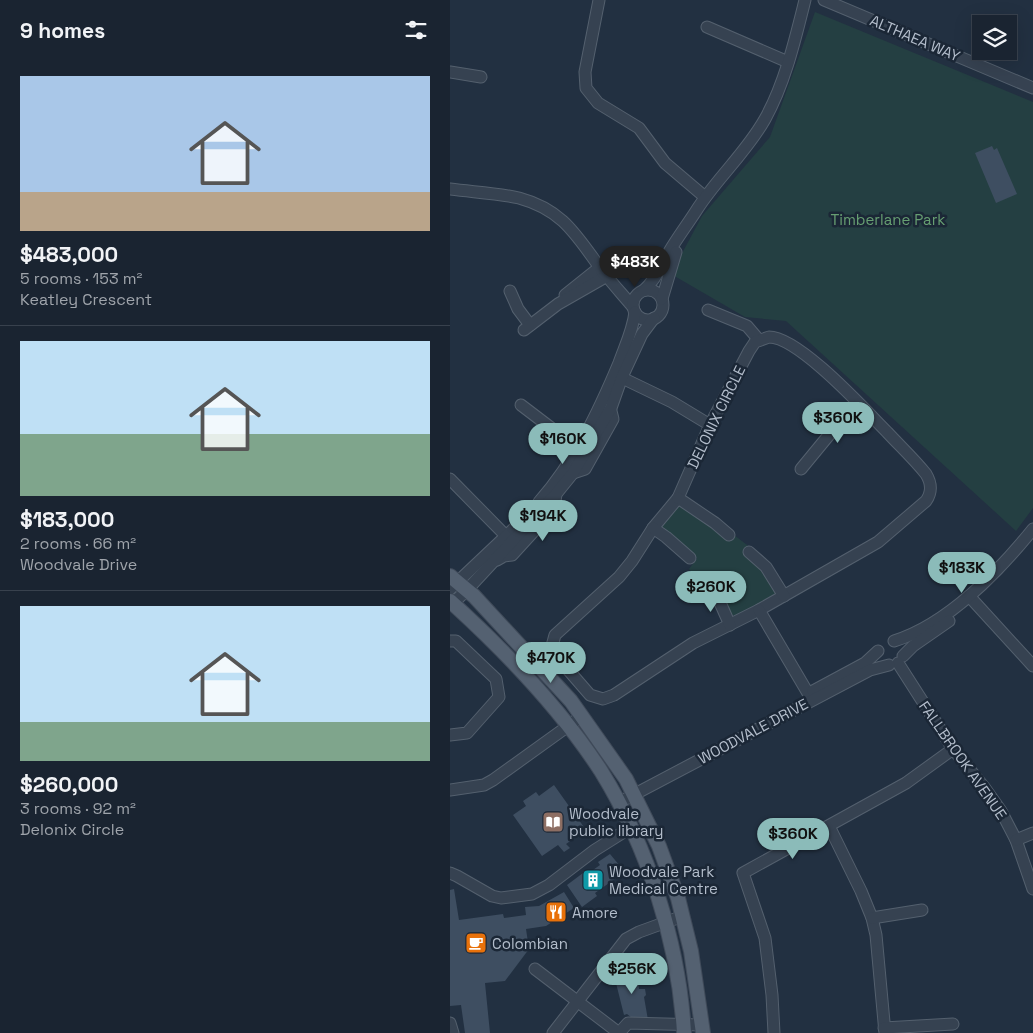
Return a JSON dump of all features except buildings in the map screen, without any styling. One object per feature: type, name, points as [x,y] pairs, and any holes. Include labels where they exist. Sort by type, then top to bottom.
[{"type":"main road","points":[[456,584],[474,596],[571,701],[626,779],[659,846],[683,916],[691,951],[702,1029]]},
{"type":"main road","points":[[452,602],[507,656],[556,710],[600,771],[617,800],[644,856],[666,922],[673,952],[683,1029]]},
{"type":"street","points":[[599,0],[585,72],[586,88],[598,102],[639,128],[665,163],[705,197]]},
{"type":"street","points":[[573,473],[585,469],[613,420],[611,408],[618,375],[634,323],[634,299],[651,284],[705,197],[747,146],[765,119],[788,62],[805,0]]},
{"type":"street","name":"ALTHAEA WAY","points":[[824,0],[1033,88]]},
{"type":"street","points":[[708,27],[788,62]]},
{"type":"street","points":[[450,72],[481,77]]},
{"type":"street","points":[[450,189],[518,198],[547,210],[566,223],[638,316],[646,319],[654,318]]},
{"type":"street","points":[[452,602],[456,584],[509,539],[556,494],[573,473],[603,400],[642,334],[661,312],[662,299],[671,264],[686,228]]},
{"type":"street","points":[[510,291],[527,327],[604,272]]},
{"type":"street","points":[[616,286],[631,292],[652,291],[660,295],[662,299]]},
{"type":"street","points":[[708,310],[747,326],[759,340]]},
{"type":"street","name":"DELONIX CIRCLE","points":[[775,337],[788,343],[823,369],[859,404],[926,474],[931,484],[926,501],[878,542],[760,610],[693,644],[614,695],[603,698],[590,695],[557,657],[552,646],[555,635],[618,577],[632,560],[652,528],[678,498],[710,425],[749,351],[759,340],[775,337]]},
{"type":"street","points":[[618,375],[672,402],[710,425]]},
{"type":"street","points":[[801,469],[829,434],[859,404]]},
{"type":"street","points":[[521,405],[582,451]]},
{"type":"street","points":[[493,562],[526,517],[582,451],[611,408]]},
{"type":"street","points":[[450,479],[509,539]]},
{"type":"street","points":[[456,584],[501,557],[512,555],[554,509],[556,494]]},
{"type":"street","points":[[678,498],[729,535]]},
{"type":"street","points":[[652,528],[690,558]]},
{"type":"street","name":"WOODVALE DRIVE","points":[[894,641],[912,636],[971,599],[1033,529]]},
{"type":"street","name":"WOODVALE DRIVE","points":[[617,800],[724,740],[810,697],[870,670],[897,662],[971,599],[1033,541]]},
{"type":"street","points":[[749,552],[766,567],[784,596]]},
{"type":"street","points":[[714,589],[730,625]]},
{"type":"street","points":[[971,599],[1033,666]]},
{"type":"street","points":[[760,610],[810,697]]},
{"type":"street","points":[[450,641],[456,641],[496,679],[499,697],[467,733],[450,735]]},
{"type":"street","points":[[886,641],[894,641],[901,645],[897,662],[882,662],[878,651],[886,641]]},
{"type":"street","name":"WOODVALE DRIVE","points":[[810,697],[865,663],[878,651]]},
{"type":"street","name":"FALLBROOK AVENUE","points":[[897,662],[953,749],[984,786],[1001,811],[1016,840],[1033,889]]},
{"type":"street","points":[[450,790],[484,785],[494,780],[582,716]]},
{"type":"street","points":[[774,1033],[772,995],[765,938],[743,873],[906,783],[953,749]]},
{"type":"street","points":[[829,826],[872,918],[876,935],[884,1031],[954,1024]]},
{"type":"street","points":[[450,873],[492,896],[501,898],[532,894],[549,885],[595,850],[630,828]]},
{"type":"street","points":[[1016,840],[1033,833]]},
{"type":"street","points":[[872,918],[922,910]]},
{"type":"street","points":[[553,1033],[626,939],[639,932],[683,916]]},
{"type":"street","points":[[535,968],[619,1033],[628,1023],[683,1029],[702,1029]]},
{"type":"street","points":[[450,1023],[453,1033]]},
{"type":"green space","name":"Timberlane Park","points":[[815,12],[1033,102],[1033,508],[1016,531],[786,321],[745,317],[671,274],[702,216],[770,137]]},
{"type":"green space","points":[[676,507],[680,507],[734,535],[751,548],[761,569],[775,590],[774,596],[738,616],[732,615],[716,587],[707,590],[689,569],[697,558],[662,531],[660,525]]},
{"type":"tunnel","points":[[602,970],[616,977],[649,972]]},
{"type":"place","name":"Woodvale public library","points":[[553,822]]},
{"type":"place","name":"Woodvale Park Medical Centre","points":[[593,880]]},
{"type":"place","name":"Amore","points":[[556,912]]},
{"type":"place","name":"Colombian","points":[[476,943]]}]
